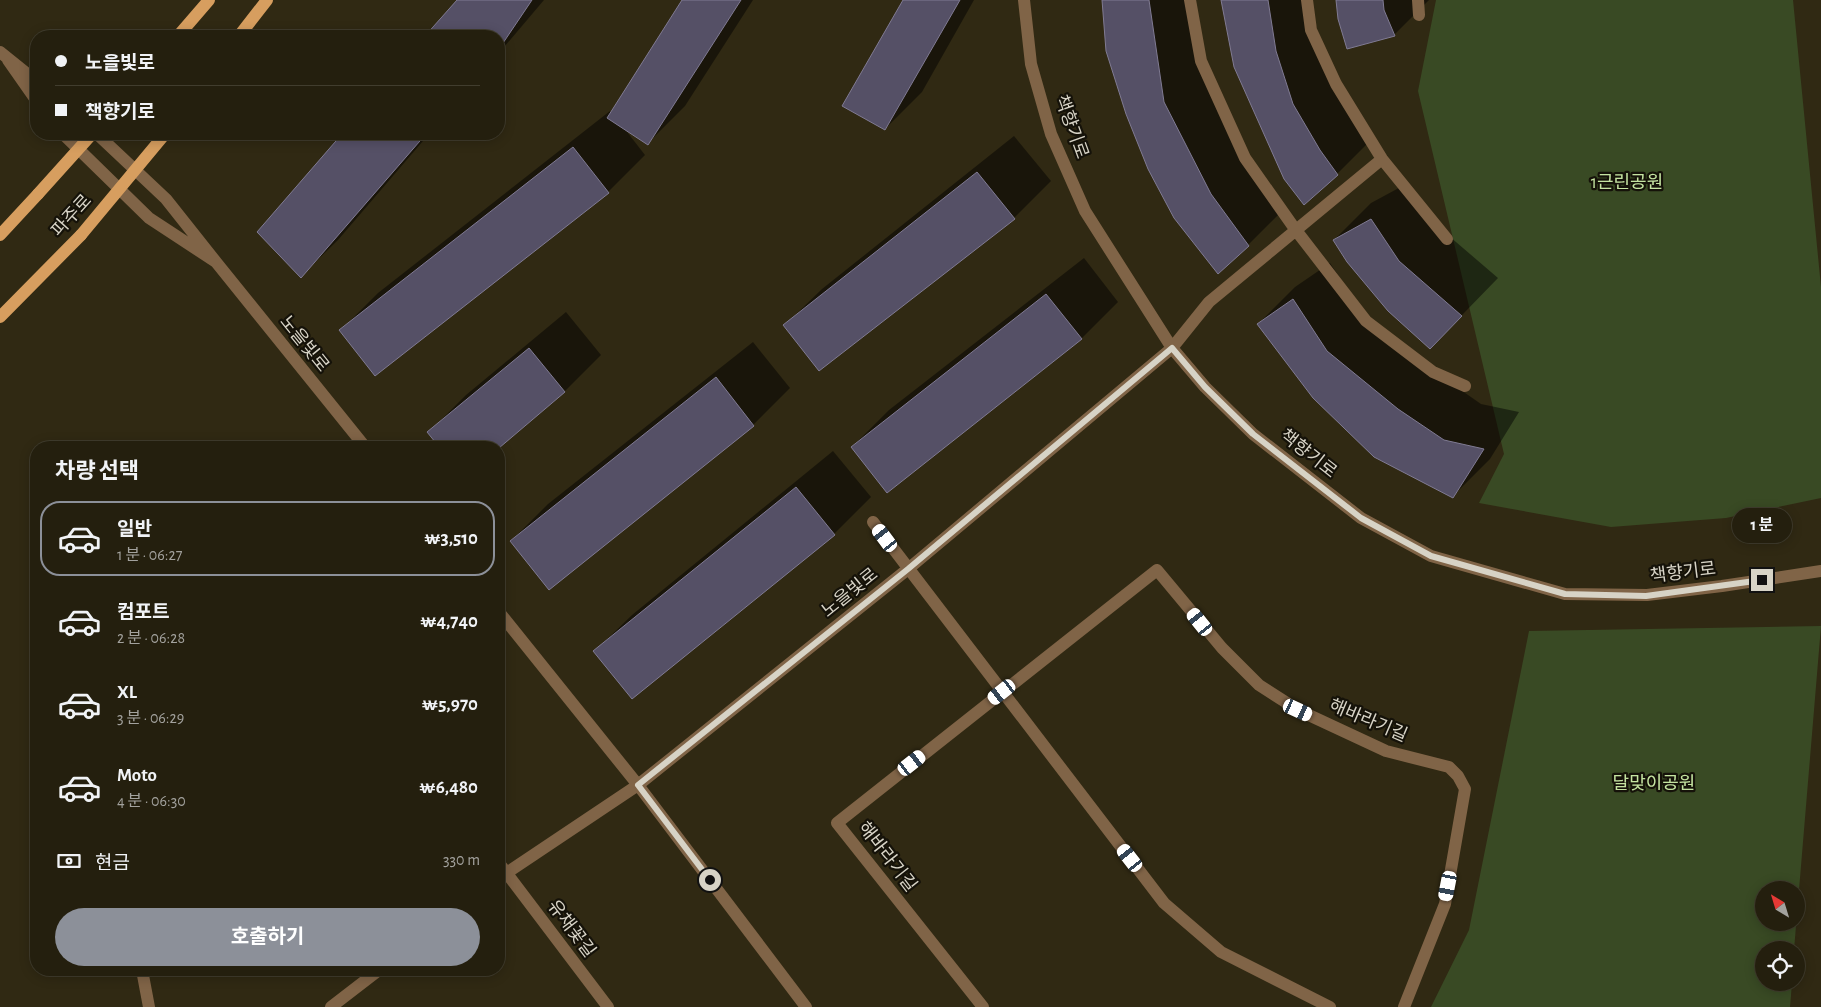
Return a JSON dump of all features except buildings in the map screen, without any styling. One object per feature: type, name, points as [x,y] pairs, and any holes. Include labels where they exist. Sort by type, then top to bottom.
[{"type":"main road","points":[[183,30],[209,0]]},
{"type":"main road","points":[[244,30],[267,0]]},
{"type":"main road","points":[[0,235],[87,140]]},
{"type":"main road","name":"파주로","points":[[0,317],[81,235],[160,140]]},
{"type":"street","name":"책향기로","points":[[1024,0],[1031,64],[1051,134],[1085,211],[1172,348],[1205,387],[1253,434],[1361,518],[1431,556],[1565,594],[1646,596],[1821,571]]},
{"type":"street","points":[[1190,0],[1201,61],[1241,150],[1295,229],[1366,322],[1433,372],[1465,386]]},
{"type":"street","points":[[1307,0],[1311,30],[1336,84],[1382,159],[1448,239]]},
{"type":"street","points":[[1418,0],[1419,15]]},
{"type":"street","points":[[4,56],[30,76]]},
{"type":"street","points":[[4,56],[30,92]]},
{"type":"street","name":"노을빛로","points":[[69,140],[149,218],[216,262]]},
{"type":"street","name":"노을빛로","points":[[103,140],[166,200],[360,441]]},
{"type":"street","name":"노을빛로","points":[[638,785],[908,569],[1172,348],[1209,302],[1382,159]]},
{"type":"street","points":[[873,522],[1164,903],[1221,952],[1330,1007]]},
{"type":"street","name":"해바라기길","points":[[983,1007],[838,823],[1157,570],[1222,648],[1258,685],[1298,710],[1386,751],[1449,767],[1458,776],[1465,789],[1445,904],[1404,1007]]},
{"type":"street","points":[[505,619],[638,785],[806,1007]]},
{"type":"street","name":"유채꽃길","points":[[505,868],[638,785]]},
{"type":"street","name":"유채꽃길","points":[[505,876],[608,1007]]},
{"type":"street","points":[[143,976],[149,1007]]},
{"type":"street","points":[[331,1007],[371,976]]},
{"type":"green space","name":"1근린공원","points":[[1436,0],[1793,0],[1821,287],[1821,498],[1726,518],[1611,527],[1479,503],[1504,454],[1418,91]]},
{"type":"green space","name":"달맞이공원","points":[[1821,626],[1800,881],[1755,881],[1755,931],[1796,931],[1795,941],[1755,941],[1755,991],[1791,991],[1790,1007],[1431,1007],[1469,930],[1529,631]]},
{"type":"route","points":[[710,880],[638,785],[908,569],[1172,348],[1205,387],[1253,434],[1361,518],[1431,556],[1565,594],[1646,596],[1762,580]]}]
